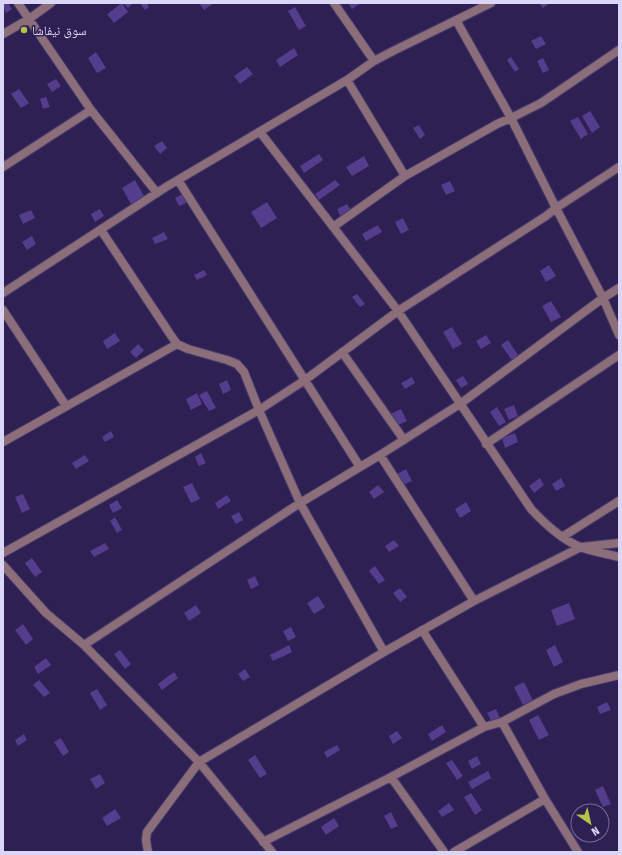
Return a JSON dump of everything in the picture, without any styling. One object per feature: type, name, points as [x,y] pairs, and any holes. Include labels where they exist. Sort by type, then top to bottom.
[{"type":"street","points":[[18,3],[91,110],[157,193]]},
{"type":"street","points":[[3,34],[29,19],[51,3]]},
{"type":"street","points":[[334,3],[374,61]]},
{"type":"street","points":[[3,293],[157,193],[347,80],[374,61],[491,3]]},
{"type":"street","points":[[456,20],[511,118],[603,298],[619,335]]},
{"type":"street","points":[[333,227],[405,176],[497,124],[541,103],[619,50]]},
{"type":"street","points":[[347,80],[405,176]]},
{"type":"street","points":[[3,167],[91,110]]},
{"type":"street","points":[[260,132],[398,311],[531,509],[546,524],[581,548],[619,557]]},
{"type":"street","points":[[3,553],[259,410],[305,380],[398,311],[540,220],[619,167]]},
{"type":"street","points":[[178,180],[360,467]]},
{"type":"street","points":[[101,230],[178,344],[188,350],[237,364],[244,372],[300,503],[384,652]]},
{"type":"street","points":[[84,645],[300,503],[380,455],[460,404],[603,298],[619,288]]},
{"type":"street","points":[[3,310],[66,406]]},
{"type":"street","points":[[3,442],[178,344]]},
{"type":"street","points":[[342,352],[404,440]]},
{"type":"street","points":[[486,444],[619,355]]},
{"type":"street","points":[[380,455],[474,601]]},
{"type":"street","points":[[562,536],[619,500]]},
{"type":"street","points":[[148,852],[146,845],[147,832],[199,762],[384,652],[474,601],[581,548],[619,543]]},
{"type":"street","points":[[3,565],[46,613],[84,645],[199,762],[272,852]]},
{"type":"street","points":[[422,630],[484,727]]},
{"type":"street","points":[[264,842],[391,777],[484,727],[502,722],[554,694],[568,688],[619,675]]},
{"type":"street","points":[[502,722],[545,799],[578,852]]},
{"type":"street","points":[[391,777],[444,852]]},
{"type":"street","points":[[454,852],[545,799]]},
{"type":"building","points":[[3,3],[8,3],[12,9],[6,13]]},
{"type":"building","points":[[122,3],[128,12],[114,23],[107,14]]},
{"type":"building","points":[[123,3],[133,3],[128,8]]},
{"type":"building","points":[[140,3],[147,3],[149,7],[145,10]]},
{"type":"building","points":[[199,3],[214,3],[204,10]]},
{"type":"building","points":[[348,3],[361,3],[352,9]]},
{"type":"building","points":[[539,3],[550,3],[543,8]]},
{"type":"building","points":[[295,7],[306,26],[299,30],[288,11]]},
{"type":"building","points":[[541,36],[546,44],[536,49],[531,41]]},
{"type":"building","points":[[294,48],[298,55],[280,67],[276,60]]},
{"type":"building","points":[[96,52],[106,68],[97,73],[88,58]]},
{"type":"building","points":[[511,57],[519,69],[515,72],[507,60]]},
{"type":"building","points":[[543,58],[549,70],[543,73],[537,61]]},
{"type":"building","points":[[247,67],[253,74],[240,84],[234,76]]},
{"type":"building","points":[[56,79],[61,86],[52,92],[47,84]]},
{"type":"building","points":[[19,89],[29,103],[21,108],[11,94]]},
{"type":"building","points":[[46,97],[50,107],[43,109],[40,99]]},
{"type":"building","points":[[590,111],[600,127],[592,133],[582,116]]},
{"type":"building","points":[[578,117],[588,134],[581,139],[570,121]]},
{"type":"building","points":[[419,125],[425,135],[420,139],[413,128]]},
{"type":"building","points":[[162,141],[167,148],[160,154],[154,146]]},
{"type":"building","points":[[319,154],[323,160],[304,173],[300,166]]},
{"type":"building","points":[[364,156],[369,166],[352,176],[346,167]]},
{"type":"building","points":[[135,180],[144,196],[131,204],[122,188]]},
{"type":"building","points":[[335,180],[340,185],[319,200],[315,194]]},
{"type":"building","points":[[450,181],[455,191],[446,195],[441,185]]},
{"type":"building","points":[[184,193],[188,202],[179,206],[175,198]]},
{"type":"building","points":[[267,202],[277,218],[261,228],[251,212]]},
{"type":"building","points":[[347,204],[352,212],[341,218],[337,209]]},
{"type":"building","points":[[100,209],[104,216],[95,222],[91,214]]},
{"type":"building","points":[[31,210],[35,218],[23,224],[19,215]]},
{"type":"building","points":[[403,218],[409,230],[401,234],[395,222]]},
{"type":"building","points":[[378,225],[382,232],[366,241],[362,234]]},
{"type":"building","points":[[164,232],[168,239],[155,244],[152,238]]},
{"type":"building","points":[[32,236],[36,244],[27,250],[22,242]]},
{"type":"building","points":[[549,265],[556,276],[546,282],[540,271]]},
{"type":"building","points":[[204,270],[207,275],[197,280],[194,275]]},
{"type":"building","points":[[357,294],[365,304],[360,307],[352,297]]},
{"type":"building","points":[[551,301],[561,317],[551,322],[542,306]]},
{"type":"building","points":[[452,327],[462,344],[453,349],[443,332]]},
{"type":"building","points":[[115,333],[120,341],[107,349],[103,341]]},
{"type":"building","points":[[486,335],[491,343],[481,349],[476,341]]},
{"type":"building","points":[[508,340],[520,358],[514,363],[501,345]]},
{"type":"building","points":[[138,344],[144,350],[136,358],[130,352]]},
{"type":"building","points":[[463,376],[468,384],[461,388],[456,380]]},
{"type":"building","points":[[412,377],[415,383],[405,389],[401,383]]},
{"type":"building","points":[[227,380],[231,390],[223,394],[219,384]]},
{"type":"building","points":[[207,391],[216,408],[209,411],[199,395]]},
{"type":"building","points":[[197,393],[202,404],[191,410],[186,399]]},
{"type":"building","points":[[514,405],[518,416],[509,420],[504,409]]},
{"type":"building","points":[[497,407],[506,422],[499,426],[490,412]]},
{"type":"building","points":[[401,409],[407,421],[396,426],[390,414]]},
{"type":"building","points":[[111,431],[114,437],[105,442],[102,437]]},
{"type":"building","points":[[515,433],[518,442],[505,448],[502,438]]},
{"type":"building","points":[[201,453],[206,463],[199,466],[195,457]]},
{"type":"building","points":[[85,455],[89,461],[76,469],[72,463]]},
{"type":"building","points":[[406,469],[412,481],[403,485],[397,474]]},
{"type":"building","points":[[540,478],[544,485],[534,493],[529,486]]},
{"type":"building","points":[[561,478],[565,486],[556,491],[552,484]]},
{"type":"building","points":[[192,483],[200,499],[191,503],[183,487]]},
{"type":"building","points":[[378,485],[384,492],[374,499],[369,492]]},
{"type":"building","points":[[23,494],[30,509],[22,513],[15,497]]},
{"type":"building","points":[[227,495],[231,501],[218,509],[215,503]]},
{"type":"building","points":[[117,500],[122,508],[113,513],[109,505]]},
{"type":"building","points":[[466,502],[471,511],[460,518],[455,509]]},
{"type":"building","points":[[239,512],[243,520],[236,524],[231,516]]},
{"type":"building","points":[[115,517],[122,530],[117,533],[110,521]]},
{"type":"building","points":[[394,540],[399,546],[389,552],[385,546]]},
{"type":"building","points":[[105,543],[109,549],[94,557],[90,551]]},
{"type":"building","points":[[32,558],[42,572],[35,577],[25,563]]},
{"type":"building","points":[[375,566],[385,580],[379,584],[369,571]]},
{"type":"building","points":[[255,576],[259,585],[251,589],[247,580]]},
{"type":"building","points":[[400,588],[407,597],[400,602],[393,593]]},
{"type":"building","points":[[318,596],[325,607],[314,614],[307,603]]},
{"type":"building","points":[[569,603],[575,619],[557,626],[551,610]]},
{"type":"building","points":[[196,605],[201,613],[189,621],[184,613]]},
{"type":"building","points":[[23,624],[33,639],[26,645],[15,630]]},
{"type":"building","points":[[291,627],[296,637],[288,641],[283,631]]},
{"type":"building","points":[[289,645],[292,652],[273,661],[270,655]]},
{"type":"building","points":[[555,645],[563,662],[554,667],[546,650]]},
{"type":"building","points":[[120,650],[131,664],[125,669],[114,654]]},
{"type":"building","points":[[46,658],[51,665],[38,674],[34,667]]},
{"type":"building","points":[[245,669],[250,677],[243,681],[238,674]]},
{"type":"building","points":[[174,672],[178,678],[162,690],[158,684]]},
{"type":"building","points":[[39,680],[50,693],[44,697],[33,685]]},
{"type":"building","points":[[524,682],[533,701],[523,705],[514,687]]},
{"type":"building","points":[[97,689],[107,705],[100,710],[90,693]]},
{"type":"building","points":[[607,702],[611,710],[600,714],[597,707]]},
{"type":"building","points":[[496,709],[500,718],[492,722],[487,713]]},
{"type":"building","points":[[538,715],[549,735],[539,740],[529,720]]},
{"type":"building","points":[[442,725],[446,732],[432,741],[428,734]]},
{"type":"building","points":[[397,731],[402,738],[393,744],[389,736]]},
{"type":"building","points":[[24,734],[27,740],[18,746],[15,740]]},
{"type":"building","points":[[61,738],[69,752],[63,756],[54,742]]},
{"type":"building","points":[[337,745],[340,750],[327,758],[324,752]]},
{"type":"building","points":[[255,755],[267,774],[260,778],[248,760]]},
{"type":"building","points":[[477,756],[481,764],[472,769],[468,761]]},
{"type":"building","points":[[452,760],[463,776],[457,780],[446,763]]},
{"type":"building","points":[[488,771],[491,778],[472,789],[468,782]]},
{"type":"building","points":[[100,774],[105,783],[96,789],[90,779]]},
{"type":"building","points":[[603,786],[611,804],[601,803],[595,790]]},
{"type":"building","points":[[471,793],[482,810],[475,815],[464,797]]},
{"type":"building","points":[[449,803],[454,810],[442,817],[438,811]]},
{"type":"building","points":[[115,809],[121,818],[107,826],[102,818]]},
{"type":"building","points":[[391,812],[398,826],[391,829],[384,816]]},
{"type":"building","points":[[334,818],[339,826],[326,835],[321,827]]},
{"type":"place","name":"سوق نيفاشا","points":[[24,30]]}]
